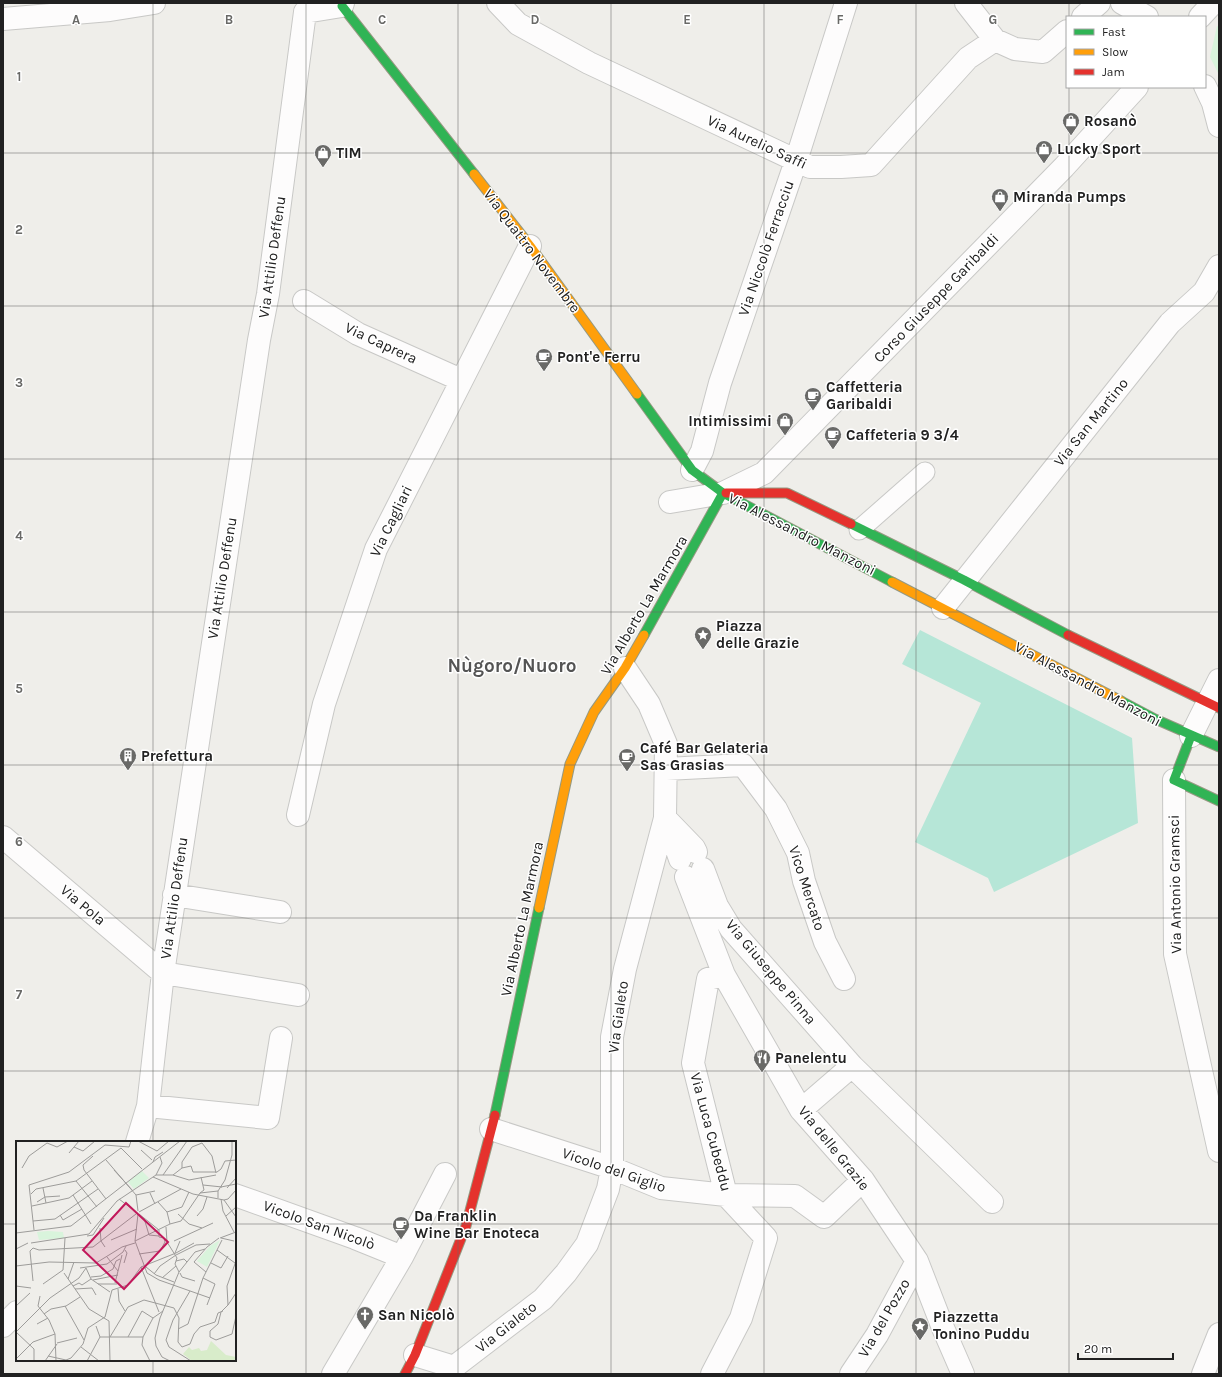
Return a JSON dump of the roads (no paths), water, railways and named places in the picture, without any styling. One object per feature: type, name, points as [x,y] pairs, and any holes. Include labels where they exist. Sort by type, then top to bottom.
[{"type":"street","points":[[3,19],[110,10],[154,3]]},
{"type":"street","name":"Via Aurelio Saffi","points":[[498,3],[518,24],[589,62],[810,167],[871,165],[968,58],[994,40]]},
{"type":"street","name":"Via Niccolò Ferracciu","points":[[692,470],[702,451],[720,383],[796,161],[846,3]]},
{"type":"street","points":[[966,3],[994,40],[1015,49],[1044,52],[1066,32]]},
{"type":"street","points":[[1084,16],[1099,3]]},
{"type":"street","points":[[1122,3],[1144,16]]},
{"type":"street","name":"Via Quattro Novembre","points":[[301,8],[342,4],[530,246],[692,470],[723,493]]},
{"type":"street","name":"Via Attilio Deffenu","points":[[137,1141],[148,1106],[162,973],[259,340],[268,294],[301,8]]},
{"type":"street","name":"Corso Giuseppe Garibaldi","points":[[723,493],[764,473],[1064,167],[1136,88]]},
{"type":"street","points":[[1206,88],[1213,103],[1219,126]]},
{"type":"street","name":"Via Cagliari","points":[[298,815],[324,704],[376,549],[530,246]]},
{"type":"street","name":"Via San Martino","points":[[964,580],[1170,324],[1204,292],[1219,266]]},
{"type":"street","name":"Via Caprera","points":[[304,301],[358,334],[461,380]]},
{"type":"street","points":[[670,502],[723,493]]},
{"type":"street","name":"Via Alessandro Manzoni","points":[[723,493],[787,493],[964,580],[1085,644],[1213,706]]},
{"type":"street","name":"Via Alessandro Manzoni","points":[[723,493],[1192,736],[1219,747]]},
{"type":"street","name":"Via Alberto La Marmora","points":[[405,1374],[416,1354],[466,1226],[491,1129],[570,764],[594,712],[625,668],[706,526],[723,493]]},
{"type":"street","points":[[943,608],[964,580]]},
{"type":"street","name":"Via Gialeto","points":[[416,1354],[451,1371],[543,1299],[566,1273],[587,1244],[608,1189],[612,1168],[612,1037],[625,969],[665,818],[666,744],[649,704],[625,668]]},
{"type":"street","points":[[1192,736],[1213,706],[1219,680]]},
{"type":"street","name":"Via Antonio Gramsci","points":[[1192,736],[1174,780],[1175,954],[1219,1151]]},
{"type":"street","name":"Vico Mercato","points":[[666,769],[743,765],[776,809],[798,853],[804,881],[824,942],[844,979]]},
{"type":"street","points":[[1174,780],[1219,801]]},
{"type":"street","name":"Via delle Grazie","points":[[665,818],[691,864],[724,975],[800,1110],[863,1180],[917,1261],[963,1374]]},
{"type":"street","name":"Via Pola","points":[[3,837],[162,973]]},
{"type":"street","name":"Via Giuseppe Pinna","points":[[691,864],[731,929],[852,1066],[992,1202]]},
{"type":"street","points":[[174,894],[280,912]]},
{"type":"street","points":[[162,973],[298,995]]},
{"type":"street","name":"Via Luca Cubeddu","points":[[712,1374],[741,1318],[766,1238],[726,1195],[693,1063],[708,979],[724,975]]},
{"type":"street","points":[[148,1106],[268,1118],[281,1038]]},
{"type":"street","points":[[800,1110],[852,1066]]},
{"type":"street","name":"Vicolo del Giglio","points":[[491,1129],[612,1168],[661,1188],[726,1195],[795,1196],[824,1217],[863,1180]]},
{"type":"street","points":[[333,1374],[402,1257],[445,1174]]},
{"type":"street","name":"Vicolo San Nicolò","points":[[236,1195],[355,1238],[402,1257]]},
{"type":"street","name":"Via del Pozzo","points":[[851,1374],[877,1335],[917,1261]]},
{"type":"street","points":[[3,1326],[16,1313]]},
{"type":"street","points":[[1203,1374],[1219,1334]]},
{"type":"lane","points":[[860,530],[925,472]]},
{"type":"place","name":"Rosanò","points":[[1071,136]]},
{"type":"place","name":"Lucky Sport","points":[[1044,164]]},
{"type":"place","name":"TIM","points":[[323,168]]},
{"type":"place","name":"Miranda Pumps","points":[[1000,212]]},
{"type":"place","name":"Pont'e Ferru","points":[[544,372]]},
{"type":"place","name":"Caffetteria Garibaldi","points":[[813,411]]},
{"type":"place","name":"Intimissimi","points":[[785,436]]},
{"type":"place","name":"Caffeteria 9 3/4","points":[[833,450]]},
{"type":"place","name":"Piazza delle Grazie","points":[[703,650]]},
{"type":"place","name":"Prefettura","points":[[128,771]]},
{"type":"place","name":"Café Bar Gelateria Sas Grasias","points":[[627,772]]},
{"type":"place","name":"Panelentu","points":[[762,1073]]},
{"type":"place","name":"Da Franklin Wine Bar Enoteca","points":[[401,1240]]},
{"type":"place","name":"San Nicolò","points":[[365,1330]]},
{"type":"place","name":"Piazzetta Tonino Puddu","points":[[920,1341]]},
{"type":"district","name":"Nùgoro/Nuoro","points":[[512,666]]}]
